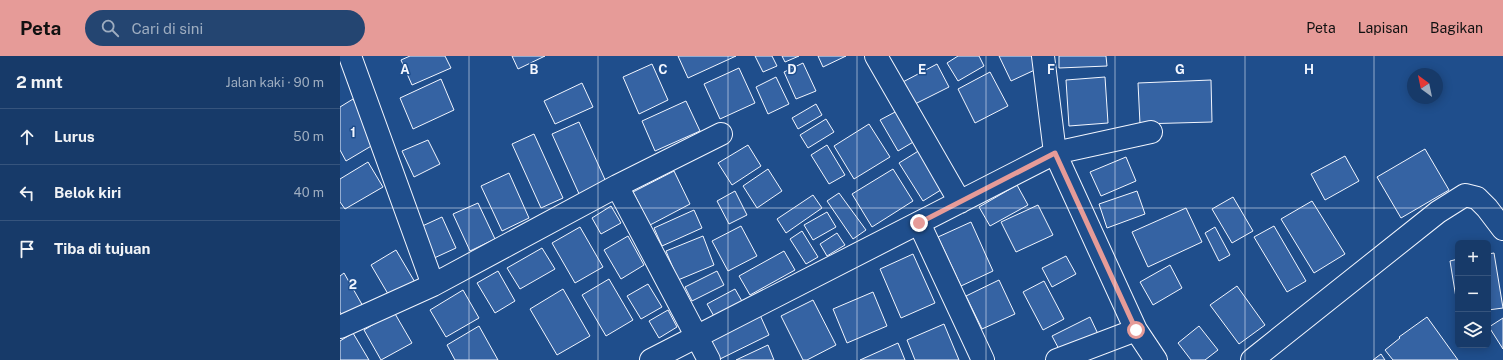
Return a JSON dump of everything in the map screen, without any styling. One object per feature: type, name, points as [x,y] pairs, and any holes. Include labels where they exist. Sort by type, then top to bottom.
[{"type":"street","points":[[350,56],[433,285]]},
{"type":"street","points":[[876,56],[960,202]]},
{"type":"street","points":[[1043,56],[1055,153],[1136,330],[1156,360]]},
{"type":"street","points":[[651,360],[1055,153],[1151,132]]},
{"type":"street","points":[[340,327],[433,285],[617,186],[721,134]]},
{"type":"street","points":[[617,186],[696,338],[709,360]]},
{"type":"street","points":[[1252,360],[1438,212],[1465,195],[1477,198],[1487,208],[1503,229]]},
{"type":"street","points":[[919,223],[983,360]]},
{"type":"street","points":[[1057,360],[1136,330]]},
{"type":"building","points":[[410,56],[445,56],[451,68],[412,85],[401,60]]},
{"type":"building","points":[[512,56],[545,56],[518,69]]},
{"type":"building","points":[[678,56],[736,56],[688,78]]},
{"type":"building","points":[[755,56],[772,56],[777,66],[763,72]]},
{"type":"building","points":[[782,56],[799,56],[785,62]]},
{"type":"building","points":[[818,56],[846,56],[823,67]]},
{"type":"building","points":[[958,56],[979,56],[984,66],[958,81],[947,63]]},
{"type":"building","points":[[999,56],[1033,56],[1039,68],[1011,81]]},
{"type":"building","points":[[1059,56],[1106,56],[1107,66],[1059,68]]},
{"type":"building","points":[[803,63],[816,91],[796,99],[784,72]]},
{"type":"building","points":[[652,64],[668,100],[639,114],[623,77]]},
{"type":"building","points":[[937,64],[949,87],[913,105],[901,83]]},
{"type":"building","points":[[739,68],[755,103],[720,119],[704,84]]},
{"type":"building","points":[[990,72],[1008,106],[975,123],[958,89]]},
{"type":"building","points":[[776,77],[789,104],[768,114],[756,87]]},
{"type":"building","points":[[1105,77],[1108,123],[1069,126],[1066,80]]},
{"type":"building","points":[[441,79],[454,110],[413,129],[400,98]]},
{"type":"building","points":[[1211,80],[1212,122],[1140,124],[1138,83]]},
{"type":"building","points":[[582,83],[593,107],[555,124],[544,101]]},
{"type":"building","points":[[353,99],[378,142],[346,161],[340,150],[340,107]]},
{"type":"building","points":[[686,101],[700,131],[655,151],[642,121]]},
{"type":"building","points":[[816,104],[822,115],[798,129],[792,118]]},
{"type":"building","points":[[897,111],[915,141],[898,151],[880,120]]},
{"type":"building","points":[[826,119],[834,132],[808,148],[800,135]]},
{"type":"building","points":[[579,122],[607,184],[580,196],[552,134]]},
{"type":"building","points":[[869,124],[890,157],[854,179],[834,146]]},
{"type":"building","points":[[534,134],[563,198],[541,208],[512,144]]},
{"type":"building","points":[[428,140],[440,164],[414,177],[402,151]]},
{"type":"building","points":[[748,145],[761,166],[732,185],[718,163]]},
{"type":"building","points":[[827,145],[845,175],[829,184],[811,155]]},
{"type":"building","points":[[1425,149],[1449,190],[1401,218],[1377,177]]},
{"type":"building","points":[[920,150],[944,188],[923,201],[899,163]]},
{"type":"building","points":[[1345,156],[1359,181],[1325,200],[1311,174]]},
{"type":"building","points":[[1126,157],[1136,181],[1101,196],[1090,172]]},
{"type":"building","points":[[368,162],[383,187],[345,209],[340,202],[340,179]]},
{"type":"building","points":[[768,169],[782,191],[757,208],[743,186]]},
{"type":"building","points":[[893,169],[913,201],[872,227],[852,194]]},
{"type":"building","points":[[674,171],[690,204],[650,225],[633,192]]},
{"type":"building","points":[[509,173],[529,218],[502,231],[481,186]]},
{"type":"building","points":[[1017,185],[1028,205],[990,226],[979,207]]},
{"type":"building","points":[[735,191],[747,215],[729,224],[717,201]]},
{"type":"building","points":[[1137,191],[1145,214],[1107,228],[1099,204]]},
{"type":"building","points":[[839,193],[866,230],[853,239],[827,201]]},
{"type":"building","points":[[813,195],[822,208],[786,233],[777,219]]},
{"type":"building","points":[[1233,197],[1253,231],[1232,243],[1212,209]]},
{"type":"building","points":[[1312,201],[1345,254],[1314,273],[1281,219]]},
{"type":"building","points":[[478,203],[495,239],[470,251],[453,214]]},
{"type":"building","points":[[1038,205],[1053,235],[1016,252],[1001,222]]},
{"type":"building","points":[[611,206],[621,223],[601,234],[592,218]]},
{"type":"building","points":[[1186,208],[1202,242],[1148,267],[1132,232]]},
{"type":"building","points":[[694,210],[702,228],[662,246],[654,228]]},
{"type":"building","points":[[827,212],[836,227],[813,240],[804,225]]},
{"type":"building","points":[[442,217],[456,248],[432,259],[418,228]]},
{"type":"building","points":[[971,222],[993,271],[961,286],[938,237]]},
{"type":"building","points":[[741,226],[757,256],[728,271],[712,241]]},
{"type":"building","points":[[1274,226],[1306,281],[1287,292],[1254,237]]},
{"type":"building","points":[[580,227],[603,267],[575,283],[552,243]]},
{"type":"building","points":[[1215,227],[1230,255],[1219,261],[1205,233]]},
{"type":"building","points":[[802,231],[818,257],[806,264],[790,239]]},
{"type":"building","points":[[837,233],[845,245],[827,256],[820,244]]},
{"type":"building","points":[[628,236],[644,265],[621,279],[604,250]]},
{"type":"building","points":[[703,236],[714,265],[678,280],[666,251]]},
{"type":"building","points":[[542,248],[555,269],[520,289],[507,268]]},
{"type":"building","points":[[396,250],[416,284],[391,299],[371,265]]},
{"type":"building","points":[[784,251],[795,270],[750,295],[739,276]]},
{"type":"building","points":[[1494,253],[1503,308],[1491,310],[1491,276],[1491,254]]},
{"type":"building","points":[[913,254],[935,303],[901,318],[880,269]]},
{"type":"building","points":[[1066,256],[1076,274],[1052,287],[1042,268]]},
{"type":"building","points":[[1455,260],[1455,292],[1450,261]]},
{"type":"building","points":[[1170,265],[1182,288],[1153,305],[1140,282]]},
{"type":"building","points":[[498,271],[515,301],[495,313],[477,283]]},
{"type":"building","points":[[717,271],[724,285],[692,301],[685,287]]},
{"type":"building","points":[[344,273],[364,308],[345,320],[340,312],[340,276]]},
{"type":"building","points":[[609,279],[633,320],[606,336],[582,295]]},
{"type":"building","points":[[999,280],[1015,314],[982,329],[966,296]]},
{"type":"building","points":[[1044,281],[1064,319],[1043,330],[1023,292]]},
{"type":"building","points":[[648,284],[662,307],[641,319],[627,296]]},
{"type":"building","points":[[1237,286],[1265,325],[1239,344],[1210,305]]},
{"type":"building","points":[[563,289],[590,336],[557,355],[530,309]]},
{"type":"building","points":[[735,289],[743,303],[715,318],[707,304]]},
{"type":"building","points":[[463,290],[479,318],[446,337],[430,310]]},
{"type":"building","points":[[873,292],[887,326],[847,343],[833,309]]},
{"type":"building","points":[[813,300],[836,345],[807,360],[803,360],[781,316]]},
{"type":"building","points":[[668,310],[677,327],[659,338],[649,321]]},
{"type":"building","points":[[394,312],[412,343],[381,360],[364,330]]},
{"type":"building","points":[[760,315],[769,335],[718,360],[708,340]]},
{"type":"building","points":[[1090,317],[1098,334],[1061,353],[1052,336]]},
{"type":"building","points":[[1427,317],[1458,360],[1393,360],[1385,350],[1400,338],[1399,337]]},
{"type":"building","points":[[1503,318],[1503,349],[1491,330],[1491,326]]},
{"type":"building","points":[[944,324],[959,360],[915,360],[907,340]]},
{"type":"building","points":[[479,326],[498,360],[455,360],[447,345]]},
{"type":"building","points":[[1199,326],[1218,350],[1205,360],[1191,360],[1178,343]]},
{"type":"building","points":[[353,333],[369,360],[340,360],[340,341]]},
{"type":"building","points":[[898,343],[905,360],[860,360]]},
{"type":"building","points":[[768,345],[774,360],[736,360]]},
{"type":"building","points":[[1381,354],[1385,360],[1373,360]]},
{"type":"route","points":[[919,223],[1055,153],[1136,330]]}]
